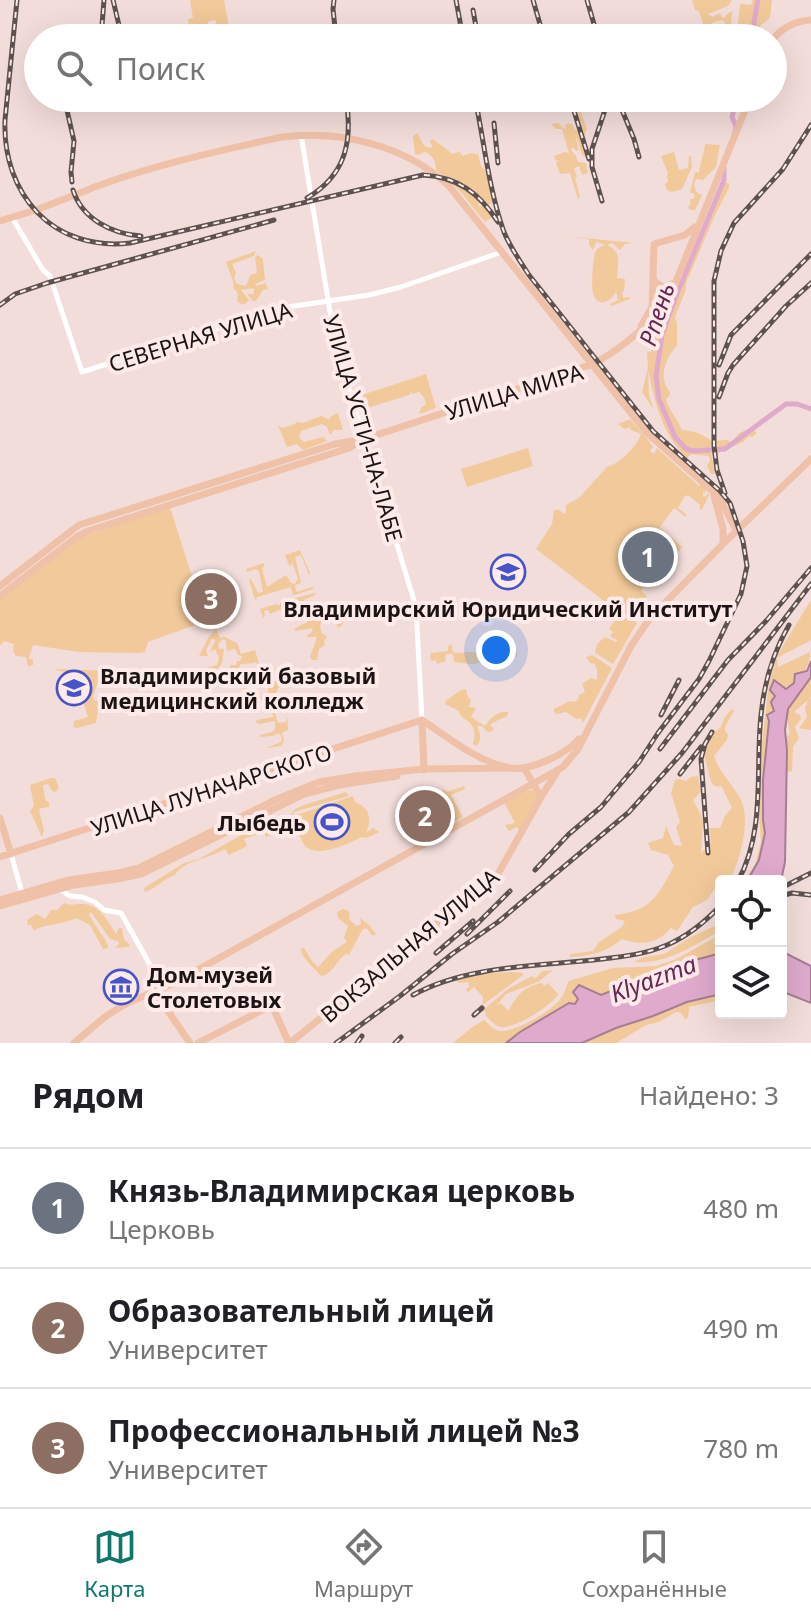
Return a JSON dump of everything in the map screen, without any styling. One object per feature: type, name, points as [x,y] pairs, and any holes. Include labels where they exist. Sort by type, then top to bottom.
[{"type":"main road","points":[[787,26],[811,20]]},
{"type":"main road","points":[[0,221],[13,219],[125,175],[282,137],[301,134],[323,136],[384,147],[412,158],[449,186],[591,365],[638,331],[659,313],[669,299],[745,112]]},
{"type":"main road","points":[[638,331],[651,311],[654,244],[693,230],[700,221]]},
{"type":"main road","points":[[676,238],[685,241],[689,251]]},
{"type":"main road","points":[[653,275],[660,286],[666,287],[676,282]]},
{"type":"main road","name":"УЛИЦА МИРА","points":[[0,586],[79,525],[335,444],[364,439],[591,365],[647,433],[719,497],[736,530]]},
{"type":"main road","name":"УЛИЦА МИРА","points":[[0,596],[88,531],[349,448],[364,439]]},
{"type":"main road","name":"ВОКЗАЛЬНАЯ УЛИЦА","points":[[290,1043],[495,876],[509,858],[541,797],[578,749],[643,628],[660,606],[811,459]]},
{"type":"main road","points":[[713,491],[723,529],[723,544]]},
{"type":"main road","points":[[422,720],[466,749],[510,768]]},
{"type":"main road","name":"УЛИЦА УСТИ-НА-ЛАБЕ","points":[[422,720],[424,771]]},
{"type":"main road","name":"УЛИЦА ЛУНАЧАРСКОГО","points":[[0,857],[422,720]]},
{"type":"main road","points":[[0,900],[68,880],[139,868],[291,792],[319,782],[424,771],[524,768],[562,754],[585,732]]},
{"type":"main road","points":[[74,1043],[113,1011],[134,999],[159,990],[267,932],[563,767]]},
{"type":"main road","points":[[524,768],[541,797]]},
{"type":"main road","points":[[0,906],[74,885],[149,871],[280,804],[323,788],[424,771]]},
{"type":"main road","points":[[0,818],[11,854]]},
{"type":"main road","points":[[159,990],[190,1043]]},
{"type":"main road","points":[[198,1043],[270,1006],[290,1043]]},
{"type":"street","name":"УЛИЦА УСТИ-НА-ЛАБЕ","points":[[301,134],[335,342],[416,607],[422,720]]},
{"type":"street","name":"СЕВЕРНАЯ УЛИЦА","points":[[13,219],[43,270],[50,276],[82,372],[281,308],[401,287],[502,252]]},
{"type":"street","points":[[11,854],[22,893]]},
{"type":"street","points":[[73,896],[70,891],[74,885]]},
{"type":"street","points":[[57,889],[95,902],[104,910],[121,913],[159,990]]},
{"type":"shaded area","points":[[190,0],[224,0],[228,24],[216,24],[213,20],[208,24],[189,24],[188,19],[193,18]]},
{"type":"shaded area","points":[[692,0],[732,0],[728,6],[708,14],[712,17],[720,13],[725,18],[732,11],[731,24],[725,24],[722,20],[703,24],[699,11],[695,10]]},
{"type":"shaded area","points":[[753,0],[772,0],[770,18],[762,24],[738,24],[740,4],[751,5]]},
{"type":"shaded area","points":[[581,112],[587,129],[585,139],[589,156],[582,155],[577,138],[579,150],[573,147],[571,150],[578,162],[586,163],[588,173],[582,175],[579,166],[574,168],[578,199],[570,173],[560,174],[556,163],[559,160],[556,161],[554,156],[569,153],[562,129],[556,129],[551,124],[558,123],[566,130],[565,124],[572,124],[575,130],[580,129],[576,113]]},
{"type":"shaded area","points":[[418,133],[427,147],[433,147],[432,139],[452,154],[478,154],[481,166],[487,172],[492,202],[488,206],[476,192],[473,194],[479,201],[478,206],[484,206],[492,217],[485,222],[459,190],[436,170],[435,161],[430,155],[425,152],[415,154],[413,136]]},
{"type":"shaded area","points":[[705,144],[720,145],[716,167],[703,180],[696,179],[696,192],[702,195],[695,210],[690,210],[690,199],[695,195],[690,192],[695,172],[699,173]]},
{"type":"shaded area","points":[[674,152],[679,170],[688,168],[689,156],[692,167],[682,189],[672,192],[667,190],[665,184],[668,173],[661,156]]},
{"type":"shaded area","points":[[724,183],[729,183],[729,188],[686,283],[675,317],[677,346],[666,362],[664,375],[670,392],[666,399],[682,430],[698,433],[712,441],[728,440],[731,443],[746,430],[745,436],[753,430],[757,433],[715,457],[717,446],[710,447],[715,474],[711,474],[707,466],[709,456],[691,454],[687,458],[671,438],[657,407],[648,371],[649,395],[654,410],[642,392],[648,368],[647,351],[651,353],[652,346],[648,345],[649,339],[665,333]]},
{"type":"shaded area","points":[[565,236],[634,243],[625,244],[620,250],[612,243],[607,245],[617,254],[617,278],[625,279],[623,298],[630,299],[611,306],[618,300],[616,291],[608,301],[598,301],[592,290],[594,260],[597,250],[605,245],[596,242],[593,250],[589,239]]},
{"type":"shaded area","points":[[256,251],[254,256],[232,264],[236,273],[234,278],[237,284],[245,286],[250,275],[257,273],[255,257],[258,255],[263,259],[265,280],[255,284],[266,283],[268,289],[263,290],[256,301],[247,294],[254,294],[254,288],[241,290],[249,300],[241,304],[237,301],[238,294],[226,262]]},
{"type":"shaded area","points":[[426,374],[436,408],[419,414],[426,404],[424,397],[419,392],[411,392],[361,410],[356,397]]},
{"type":"shaded area","points":[[338,413],[343,430],[334,430],[330,435],[322,424],[301,431],[299,437],[304,442],[323,437],[327,441],[303,450],[297,444],[287,447],[278,425],[282,428],[321,416],[330,420]]},
{"type":"shaded area","points":[[630,419],[653,447],[650,451],[654,454],[657,448],[706,490],[703,496],[709,495],[702,510],[688,495],[684,497],[678,508],[686,517],[674,508],[660,527],[682,547],[656,583],[649,580],[641,591],[647,596],[632,618],[637,623],[613,664],[595,653],[597,644],[605,637],[616,642],[610,636],[613,632],[609,629],[619,615],[630,617],[536,549],[552,524],[554,510],[564,514],[566,505],[579,498],[607,467],[631,450],[641,434],[618,424]]},
{"type":"shaded area","points":[[528,448],[533,466],[467,487],[461,469]]},
{"type":"shaded area","points":[[170,507],[206,621],[148,642],[145,652],[138,653],[79,652],[33,645],[29,658],[33,660],[33,665],[28,666],[26,657],[16,656],[14,644],[4,641],[0,646],[0,599],[79,538]]},
{"type":"shaded area","points":[[300,550],[310,573],[301,555],[295,557],[301,583],[295,585],[296,590],[314,589],[281,599],[293,595],[291,587],[255,600],[249,579],[258,593],[263,592],[259,571],[247,572],[246,569],[264,563],[262,569],[267,587],[286,575],[295,584],[298,579],[292,562],[289,565],[285,555]]},
{"type":"shaded area","points":[[315,593],[304,600],[311,617],[326,619],[340,616],[343,622],[338,628],[336,623],[321,622],[322,634],[327,636],[325,645],[319,649],[317,660],[312,660],[310,657],[317,637],[307,637],[313,628],[295,631],[295,628],[308,622],[301,618],[306,612],[298,600],[283,604],[282,611],[270,614],[269,610],[264,611],[263,618],[260,609],[276,604],[279,606],[281,602]]},
{"type":"shaded area","points":[[811,600],[811,640],[777,658],[778,667],[810,652],[804,673],[787,687],[773,693],[774,709],[764,772],[762,850],[757,865],[748,875],[755,865],[761,842],[762,743],[769,684],[778,654]]},
{"type":"shaded area","points":[[216,629],[220,638],[237,643],[241,654],[255,650],[261,671],[256,661],[241,664],[231,671],[230,665],[236,665],[242,656],[235,649],[227,651],[223,639],[218,644],[220,650],[224,650],[220,666],[210,671],[194,670],[217,665],[219,658],[215,649],[210,652],[214,639],[206,650],[208,656],[199,656]]},
{"type":"shaded area","points":[[452,644],[455,653],[487,651],[489,654],[491,650],[513,649],[517,651],[517,657],[468,664],[454,662],[453,653],[445,655],[446,661],[437,664],[436,660],[432,661],[431,653],[448,651],[448,646]]},
{"type":"shaded area","points":[[592,655],[612,668],[583,723],[581,718],[576,719],[566,712],[557,714],[554,709],[578,700],[579,695],[585,692],[582,684],[591,678],[597,680],[595,664],[586,657]]},
{"type":"shaded area","points":[[54,670],[111,671],[109,674],[101,673],[93,696],[95,701],[108,700],[115,704],[111,708],[98,709],[96,723],[73,727],[74,721],[88,717],[84,704],[71,703],[70,699],[90,690],[93,685],[85,675]]},
{"type":"shaded area","points":[[231,674],[251,676],[248,698],[250,690],[258,697],[268,692],[268,681],[255,681],[254,675],[274,676],[272,679],[277,681],[279,687],[270,697],[278,723],[286,722],[287,716],[288,730],[282,733],[284,741],[281,746],[266,748],[281,742],[279,733],[259,737],[275,729],[275,721],[255,722],[273,717],[272,709],[262,708],[266,707],[268,699],[259,700],[259,707],[256,701],[244,704],[243,680],[230,677]]},
{"type":"shaded area","points":[[811,677],[811,730],[799,728],[807,717],[805,708],[808,700],[794,712],[801,719],[795,727],[799,738],[793,747],[792,771],[787,772],[788,709]]},
{"type":"shaded area","points":[[466,689],[471,700],[469,707],[476,708],[471,717],[485,726],[495,715],[508,712],[507,716],[490,725],[494,729],[491,732],[477,726],[480,739],[476,746],[473,744],[471,724],[459,711],[445,704],[446,700]]},
{"type":"shaded area","points":[[732,709],[734,711],[725,727],[727,740],[714,756],[741,800],[745,818],[743,841],[732,875],[715,875],[715,890],[707,900],[693,907],[677,931],[671,928],[649,942],[622,939],[597,953],[569,957],[571,954],[593,951],[599,942],[622,927],[625,921],[616,919],[615,915],[646,905],[663,885],[674,866],[668,855],[651,850],[648,843],[663,838],[666,826],[674,845],[682,846],[676,827],[680,822],[671,793],[675,780],[686,781],[698,776],[701,792],[693,800],[703,823],[701,853],[711,843],[709,828],[720,828],[732,808],[722,787],[714,786],[711,782],[704,754],[711,735],[721,727]]},
{"type":"shaded area","points":[[55,778],[59,787],[56,792],[48,784],[43,785],[49,807],[39,810],[44,830],[42,837],[30,811],[34,806],[30,785]]},
{"type":"shaded area","points":[[464,786],[465,789],[451,795],[463,817],[431,835],[427,824],[433,823],[431,815],[443,804],[442,790],[447,792]]},
{"type":"shaded area","points":[[532,790],[537,794],[537,799],[521,831],[516,827],[509,831],[505,825],[515,823],[504,802]]},
{"type":"shaded area","name":"Лыбедь","points":[[346,792],[349,796],[294,812],[293,816],[353,796],[368,814],[366,833],[373,828],[379,832],[334,848],[312,850],[304,844],[293,818],[281,826],[282,829],[266,837],[264,832],[244,839],[247,846],[229,855],[223,850],[190,863],[145,892],[144,888],[184,863],[199,859],[243,834],[281,821],[304,805]]},
{"type":"shaded area","points":[[64,903],[94,907],[103,914],[116,934],[122,928],[124,939],[130,945],[115,948],[118,941],[110,939],[91,912],[89,915],[108,948],[103,949],[90,925],[76,918],[34,931],[28,925],[27,920],[37,914],[45,919],[51,910],[57,910]]},
{"type":"shaded area","points":[[343,909],[350,913],[349,919],[356,926],[361,924],[360,918],[376,934],[373,936],[366,928],[362,930],[349,955],[346,954],[329,973],[321,976],[305,959],[301,948],[318,967],[347,942],[344,937],[348,926],[338,918],[337,912]]},
{"type":"shaded area","points":[[715,926],[715,934],[680,953],[657,960],[634,962],[664,954]]},
{"type":"shaded area","points":[[715,938],[715,955],[680,964],[601,995],[587,987],[577,996],[575,1004],[569,1003],[506,1043],[453,1043],[484,1020],[493,1028],[506,1031],[533,1020],[557,1003],[569,981],[613,968],[656,966],[674,960]]},
{"type":"shaded area","points":[[553,970],[538,982],[506,994],[496,1006],[501,1003],[508,1011],[525,989],[548,983],[558,994],[541,1010],[507,1027],[497,1025],[485,1015],[483,1010],[508,989],[532,976],[538,977],[543,971]]},
{"type":"shaded area","points":[[514,972],[523,975],[480,1007],[483,997],[474,987],[468,992],[465,990],[469,982],[459,983],[456,979],[488,973]]},
{"type":"shaded area","points":[[715,995],[715,1001],[689,1007],[688,1018],[676,1012],[616,1043],[582,1043],[616,1028],[687,1002]]},
{"type":"water","points":[[811,661],[811,677],[788,709],[785,730],[785,862],[782,875],[750,875],[759,860],[765,833],[763,780],[767,715],[774,711],[771,702],[775,696],[770,690],[774,680],[786,689],[794,683],[795,674],[807,671]]},
{"type":"water","points":[[787,954],[811,966],[811,1003],[787,993]]},
{"type":"water","name":"Klyazma","points":[[715,955],[715,995],[687,1002],[582,1043],[506,1043],[569,1003],[575,1004],[578,999],[573,992],[579,985],[601,995],[680,964]]},
{"type":"waterway","name":"Рпень","points":[[754,24],[758,0]]},
{"type":"waterway","name":"Рпень","points":[[733,112],[735,132]]},
{"type":"waterway","name":"Рпень","points":[[724,168],[724,180],[662,335],[656,376],[659,399],[675,437],[692,451],[725,449],[786,404],[811,409]]},
{"type":"railway","points":[[17,0],[5,120],[6,147],[12,172],[23,194],[38,213],[56,228],[78,238],[102,243],[130,243],[423,175],[447,179],[466,188],[498,222]]},
{"type":"railway","points":[[102,24],[104,0]]},
{"type":"railway","points":[[113,0],[119,24]]},
{"type":"railway","points":[[334,0],[335,24]]},
{"type":"railway","points":[[456,0],[460,24]]},
{"type":"railway","points":[[533,0],[540,24]]},
{"type":"railway","points":[[587,0],[594,24]]},
{"type":"railway","points":[[473,10],[476,24]]},
{"type":"railway","points":[[67,112],[74,141],[72,182]]},
{"type":"railway","points":[[307,198],[331,179],[344,156],[348,112]]},
{"type":"railway","points":[[477,112],[494,200],[512,249],[529,275],[653,431],[730,503],[743,541],[747,566],[741,594],[699,679],[639,762],[601,807],[569,834],[535,870]]},
{"type":"railway","points":[[574,112],[589,159]]},
{"type":"railway","points":[[602,201],[592,167],[592,149],[604,112]]},
{"type":"railway","points":[[623,112],[639,157]]},
{"type":"railway","points":[[494,123],[498,163]]},
{"type":"railway","points":[[725,493],[717,470],[714,446],[714,281],[721,251],[734,223],[783,169],[811,125]]},
{"type":"railway","points":[[73,190],[91,217],[119,232],[141,236]]},
{"type":"railway","points":[[0,305],[15,294],[47,283],[274,220]]},
{"type":"railway","points":[[719,365],[731,335],[811,254]]},
{"type":"railway","points":[[719,397],[733,365],[811,283]]},
{"type":"railway","points":[[660,749],[728,660],[811,568]]},
{"type":"railway","points":[[336,1043],[498,922],[629,812],[682,753],[811,584]]},
{"type":"railway","points":[[741,875],[753,841],[756,821],[764,691],[774,657],[789,625]]},
{"type":"railway","points":[[661,715],[679,680]]},
{"type":"railway","points":[[708,853],[701,759],[712,732]]},
{"type":"railway","points":[[680,774],[701,747]]},
{"type":"railway","points":[[787,885],[811,873]]},
{"type":"railway","points":[[467,934],[510,891]]},
{"type":"railway","points":[[787,894],[811,895]]},
{"type":"railway","points":[[413,995],[433,985],[478,973],[649,951],[689,933],[715,911]]},
{"type":"railway","points":[[436,953],[473,921]]},
{"type":"railway","points":[[474,1015],[482,1008]]},
{"type":"railway","points":[[357,1043],[362,1036]]},
{"type":"railway","points":[[395,1043],[401,1037]]},
{"type":"place","name":"Князь-Владимирская церковь","points":[[648,557]]},
{"type":"place","name":"Владимирский Юридический Институт","points":[[508,572]]},
{"type":"place","name":"Профессиональный лицей №3","points":[[211,599]]},
{"type":"place","name":"Владимирский базовый медицинский колледж","points":[[74,688]]},
{"type":"place","name":"Образовательный лицей","points":[[425,816]]},
{"type":"place","name":"Лыбедь","points":[[332,822]]},
{"type":"place","name":"Дом-музей Столетовых","points":[[121,987]]}]
